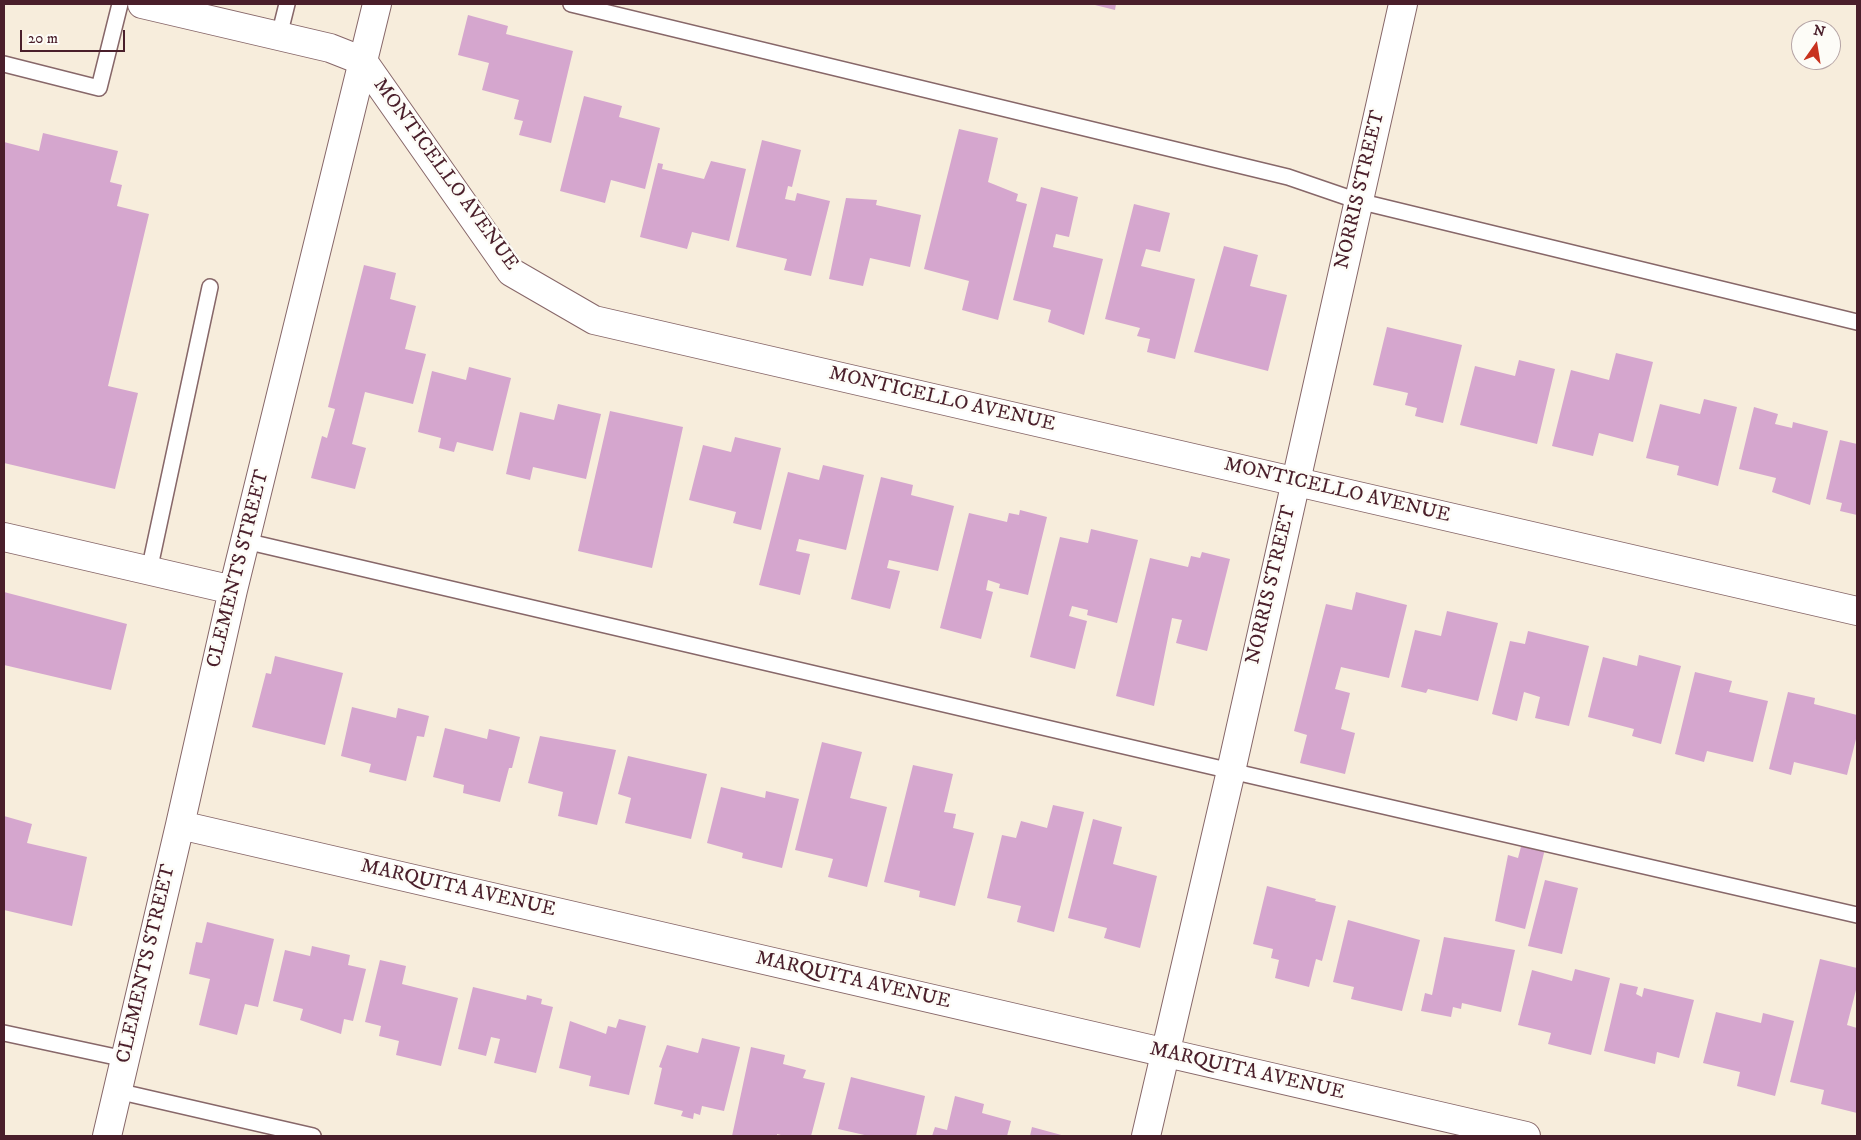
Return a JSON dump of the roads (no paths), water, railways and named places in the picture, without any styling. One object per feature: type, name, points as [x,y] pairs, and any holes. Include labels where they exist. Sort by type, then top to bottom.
[{"type":"street","name":"MONTICELLO AVENUE","points":[[142,4],[174,7],[330,48],[363,61],[511,272],[594,320],[1857,611]]},
{"type":"street","name":"CLEMENTS STREET","points":[[107,1136],[180,825],[232,590],[377,4]]},
{"type":"street","name":"NORRIS STREET","points":[[1146,1136],[1231,771],[1403,4]]},
{"type":"street","points":[[4,538],[232,590]]},
{"type":"street","name":"MARQUITA AVENUE","points":[[180,825],[1526,1136]]},
{"type":"lane","points":[[4,64],[99,88],[120,4]]},
{"type":"lane","points":[[279,36],[287,4]]},
{"type":"lane","points":[[571,4],[1288,177],[1358,201],[1857,322]]},
{"type":"lane","points":[[149,571],[210,287]]},
{"type":"lane","points":[[245,541],[1857,915]]},
{"type":"lane","points":[[4,1033],[125,1059]]},
{"type":"lane","points":[[117,1091],[313,1136]]}]
